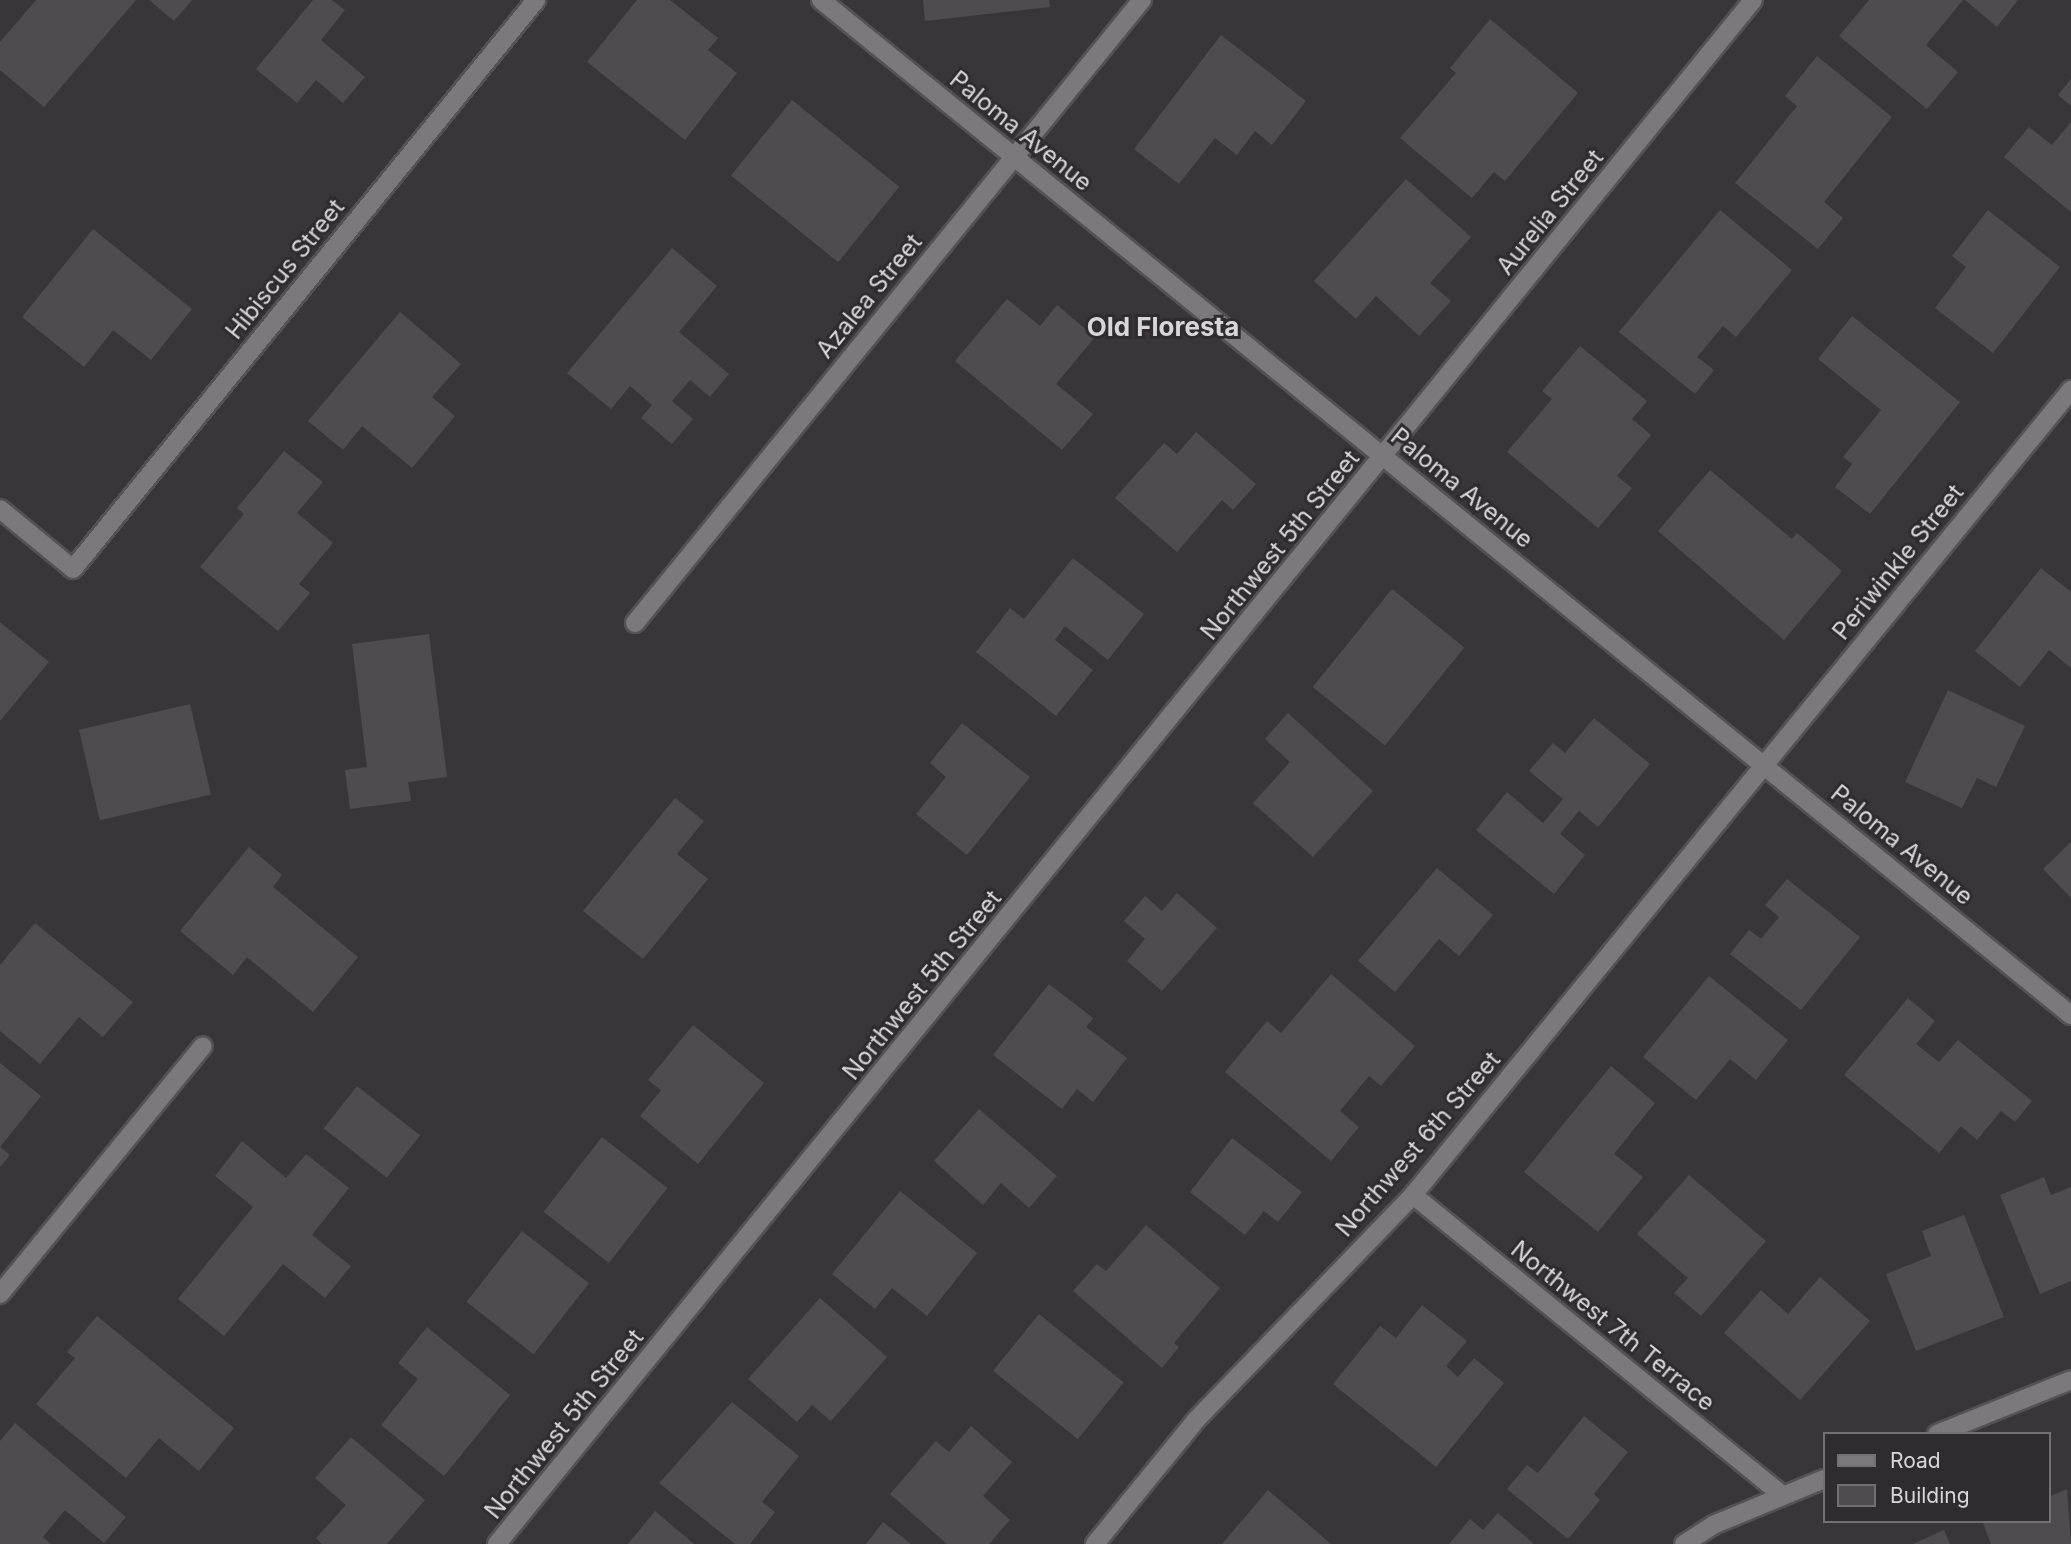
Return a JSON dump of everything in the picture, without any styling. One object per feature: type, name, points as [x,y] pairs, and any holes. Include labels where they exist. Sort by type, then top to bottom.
[{"type":"street","name":"Hibiscus Street","points":[[0,509],[73,569],[536,0]]},
{"type":"street","name":"Paloma Avenue","points":[[821,0],[2071,1015]]},
{"type":"street","name":"Azalea Street","points":[[635,623],[1142,0]]},
{"type":"street","name":"Aurelia Street","points":[[1384,456],[1753,0]]},
{"type":"street","name":"Periwinkle Street","points":[[1764,764],[2071,390]]},
{"type":"street","name":"Northwest 5th Street","points":[[497,1544],[1384,456]]},
{"type":"street","name":"Northwest 6th Street","points":[[1095,1544],[1196,1420],[1413,1195],[1764,764]]},
{"type":"street","points":[[0,1294],[203,1046]]},
{"type":"street","name":"Northwest 7th Terrace","points":[[1413,1195],[1782,1496]]},
{"type":"street","points":[[1942,1432],[2071,1380]]},
{"type":"street","points":[[1684,1544],[1713,1525],[1822,1480]]},
{"type":"building","points":[[36,0],[136,0],[44,107],[0,70],[0,42]]},
{"type":"building","points":[[149,0],[192,0],[174,21]]},
{"type":"building","points":[[313,0],[332,0],[345,10],[321,40],[365,77],[343,103],[316,80],[297,103],[256,69]]},
{"type":"building","points":[[637,0],[670,0],[718,38],[708,50],[737,73],[685,140],[587,62]]},
{"type":"building","points":[[923,0],[1049,0],[1050,7],[925,21]]},
{"type":"building","points":[[1869,0],[1963,0],[1926,45],[1958,72],[1927,109],[1839,36]]},
{"type":"building","points":[[1965,0],[2018,0],[1997,27]]},
{"type":"building","points":[[1490,19],[1578,93],[1505,181],[1494,172],[1472,198],[1400,138],[1456,73],[1450,68]]},
{"type":"building","points":[[1221,35],[1306,101],[1272,145],[1255,131],[1237,155],[1215,138],[1179,184],[1134,149]]},
{"type":"building","points":[[1817,56],[1892,117],[1824,202],[1843,218],[1818,249],[1735,183],[1797,106],[1785,96]]},
{"type":"building","points":[[2071,79],[2071,106],[2058,95]]},
{"type":"building","points":[[792,100],[899,187],[838,262],[731,175]]},
{"type":"building","points":[[2071,122],[2071,212],[2004,157],[2029,127],[2052,145]]},
{"type":"building","points":[[1406,179],[1471,237],[1430,283],[1451,301],[1419,336],[1376,296],[1356,319],[1314,281]]},
{"type":"building","points":[[1720,210],[1792,270],[1736,337],[1723,326],[1697,357],[1714,370],[1695,394],[1619,332]]},
{"type":"building","points":[[1988,210],[2060,267],[1993,353],[1935,308],[1966,267],[1952,256]]},
{"type":"building","points":[[93,229],[192,309],[151,360],[113,330],[84,367],[22,317]]},
{"type":"building","points":[[672,248],[717,286],[679,332],[729,374],[710,397],[690,380],[672,401],[693,419],[672,444],[641,418],[652,405],[630,386],[611,409],[567,373]]},
{"type":"building","points":[[1007,299],[1040,326],[1057,305],[1095,337],[1056,384],[1093,414],[1062,450],[955,361]]},
{"type":"building","points":[[400,312],[461,364],[432,397],[455,416],[412,468],[362,426],[343,450],[308,421]]},
{"type":"building","points":[[1852,316],[1960,402],[1870,514],[1835,487],[1852,464],[1843,457],[1881,410],[1818,359]]},
{"type":"building","points":[[1580,346],[1647,401],[1632,419],[1651,435],[1617,476],[1632,488],[1598,528],[1507,452],[1552,399],[1542,391]]},
{"type":"building","points":[[1196,432],[1256,484],[1233,510],[1222,500],[1177,552],[1115,498],[1164,443],[1177,454]]},
{"type":"building","points":[[284,451],[323,482],[297,513],[333,543],[299,584],[310,593],[278,631],[200,567],[244,514],[237,508]]},
{"type":"building","points":[[1710,470],[1792,539],[1797,533],[1842,571],[1784,640],[1658,531]]},
{"type":"building","points":[[1073,558],[1144,614],[1108,660],[1065,626],[1055,640],[1093,670],[1056,716],[976,652],[1010,608],[1024,619]]},
{"type":"building","points":[[2041,568],[2071,592],[2071,668],[2049,650],[2020,687],[1975,651]]},
{"type":"building","points":[[1392,589],[1464,648],[1385,745],[1313,687]]},
{"type":"building","points":[[0,622],[49,662],[0,721]]},
{"type":"building","points":[[429,634],[447,777],[408,782],[411,801],[350,809],[345,770],[367,767],[352,644]]},
{"type":"building","points":[[1948,690],[2025,726],[1996,787],[1977,778],[1962,808],[1905,782]]},
{"type":"building","points":[[190,704],[211,795],[100,820],[79,730]]},
{"type":"building","points":[[1288,713],[1373,791],[1313,857],[1253,803],[1290,762],[1265,739]]},
{"type":"building","points":[[1594,718],[1650,764],[1598,827],[1579,811],[1560,834],[1585,855],[1554,894],[1476,830],[1507,792],[1543,823],[1563,799],[1529,771],[1553,743],[1565,753]]},
{"type":"building","points":[[962,723],[1030,777],[967,855],[916,814],[946,777],[930,763]]},
{"type":"building","points":[[675,798],[704,821],[677,854],[708,879],[643,959],[583,911]]},
{"type":"building","points":[[2071,842],[2071,898],[2043,869]]},
{"type":"building","points":[[249,847],[282,875],[273,887],[358,957],[313,1012],[247,957],[233,975],[180,931]]},
{"type":"building","points":[[1437,868],[1493,915],[1459,956],[1439,939],[1395,992],[1358,961]]},
{"type":"building","points":[[1787,879],[1860,937],[1801,1010],[1730,954],[1749,930],[1761,939],[1779,917],[1765,905]]},
{"type":"building","points":[[1177,893],[1217,928],[1162,991],[1127,961],[1145,939],[1124,921],[1145,896],[1162,911]]},
{"type":"building","points":[[35,923],[133,1002],[103,1037],[79,1017],[40,1064],[0,1031],[0,965]]},
{"type":"building","points":[[1331,974],[1415,1046],[1381,1086],[1369,1076],[1340,1111],[1359,1127],[1331,1161],[1225,1072],[1267,1021],[1281,1033]]},
{"type":"building","points":[[1709,976],[1788,1040],[1756,1080],[1730,1059],[1696,1100],[1643,1057]]},
{"type":"building","points":[[1049,984],[1093,1018],[1086,1027],[1127,1058],[1093,1102],[1077,1089],[1062,1109],[993,1055]]},
{"type":"building","points":[[1908,998],[1935,1021],[1916,1044],[1939,1062],[1958,1040],[2032,1101],[2015,1122],[2001,1111],[1977,1140],[1961,1126],[1939,1153],[1844,1075]]},
{"type":"building","points":[[693,1025],[764,1083],[698,1164],[640,1116],[661,1090],[648,1080]]},
{"type":"building","points":[[0,1063],[41,1096],[0,1147]]},
{"type":"building","points":[[1611,1066],[1655,1103],[1614,1154],[1643,1177],[1598,1232],[1524,1172]]},
{"type":"building","points":[[357,1086],[420,1135],[387,1178],[324,1129]]},
{"type":"building","points":[[979,1109],[1057,1176],[1029,1208],[1001,1183],[983,1205],[934,1161]]},
{"type":"building","points":[[602,1137],[667,1188],[609,1263],[544,1212]]},
{"type":"building","points":[[1232,1138],[1302,1192],[1278,1222],[1264,1211],[1245,1235],[1190,1192]]},
{"type":"building","points":[[242,1141],[286,1178],[306,1154],[349,1188],[312,1235],[351,1266],[325,1298],[283,1264],[224,1336],[178,1299],[253,1207],[215,1176]]},
{"type":"building","points":[[0,1147],[10,1155],[0,1167]]},
{"type":"building","points":[[1689,1175],[1766,1241],[1701,1316],[1674,1293],[1688,1278],[1637,1234]]},
{"type":"building","points":[[2044,1177],[2051,1195],[2071,1187],[2071,1281],[2040,1294],[2000,1195]]},
{"type":"building","points":[[900,1191],[977,1253],[927,1316],[892,1288],[875,1309],[832,1274]]},
{"type":"building","points":[[1964,1215],[2004,1317],[1916,1351],[1886,1274],[1931,1256],[1922,1231]]},
{"type":"building","points":[[1146,1225],[1220,1288],[1174,1343],[1179,1347],[1162,1368],[1073,1291],[1097,1264],[1106,1271]]},
{"type":"building","points":[[522,1231],[589,1283],[534,1354],[467,1302]]},
{"type":"building","points":[[1820,1277],[1870,1321],[1800,1400],[1724,1333],[1761,1290],[1788,1314]]},
{"type":"building","points":[[820,1298],[887,1357],[831,1421],[812,1405],[797,1422],[748,1379]]},
{"type":"building","points":[[1422,1305],[1467,1341],[1446,1366],[1458,1377],[1474,1358],[1504,1383],[1436,1467],[1333,1384],[1380,1326],[1396,1338]]},
{"type":"building","points":[[1039,1314],[1124,1383],[1078,1439],[993,1371]]},
{"type":"building","points":[[97,1316],[234,1428],[199,1471],[159,1438],[126,1478],[36,1404],[75,1358],[67,1352]]},
{"type":"building","points":[[427,1327],[510,1395],[444,1476],[381,1425],[418,1379],[398,1363]]},
{"type":"building","points":[[732,1402],[799,1456],[762,1502],[775,1512],[750,1544],[735,1544],[659,1483]]},
{"type":"building","points":[[1584,1416],[1628,1452],[1594,1494],[1600,1500],[1568,1539],[1507,1489],[1527,1465],[1538,1473]]},
{"type":"building","points":[[15,1423],[126,1517],[104,1543],[65,1510],[43,1537],[51,1544],[0,1544],[0,1441]]},
{"type":"building","points":[[971,1426],[1012,1462],[983,1496],[1010,1520],[989,1544],[947,1544],[890,1494],[936,1441],[949,1452]]},
{"type":"building","points":[[351,1437],[425,1500],[387,1544],[322,1544],[316,1538],[346,1505],[315,1478]]},
{"type":"building","points":[[2067,1489],[2071,1544],[1991,1544],[1983,1523],[2050,1523],[2050,1496]]},
{"type":"building","points":[[1268,1490],[1331,1544],[1222,1544]]},
{"type":"building","points":[[655,1511],[694,1544],[628,1544]]},
{"type":"building","points":[[1498,1513],[1534,1544],[1449,1544],[1470,1519],[1483,1530]]},
{"type":"building","points":[[883,1522],[911,1544],[866,1544]]},
{"type":"building","points":[[1944,1530],[1950,1544],[1913,1544]]},
{"type":"district","name":"Old Floresta","points":[[1163,327]]}]
